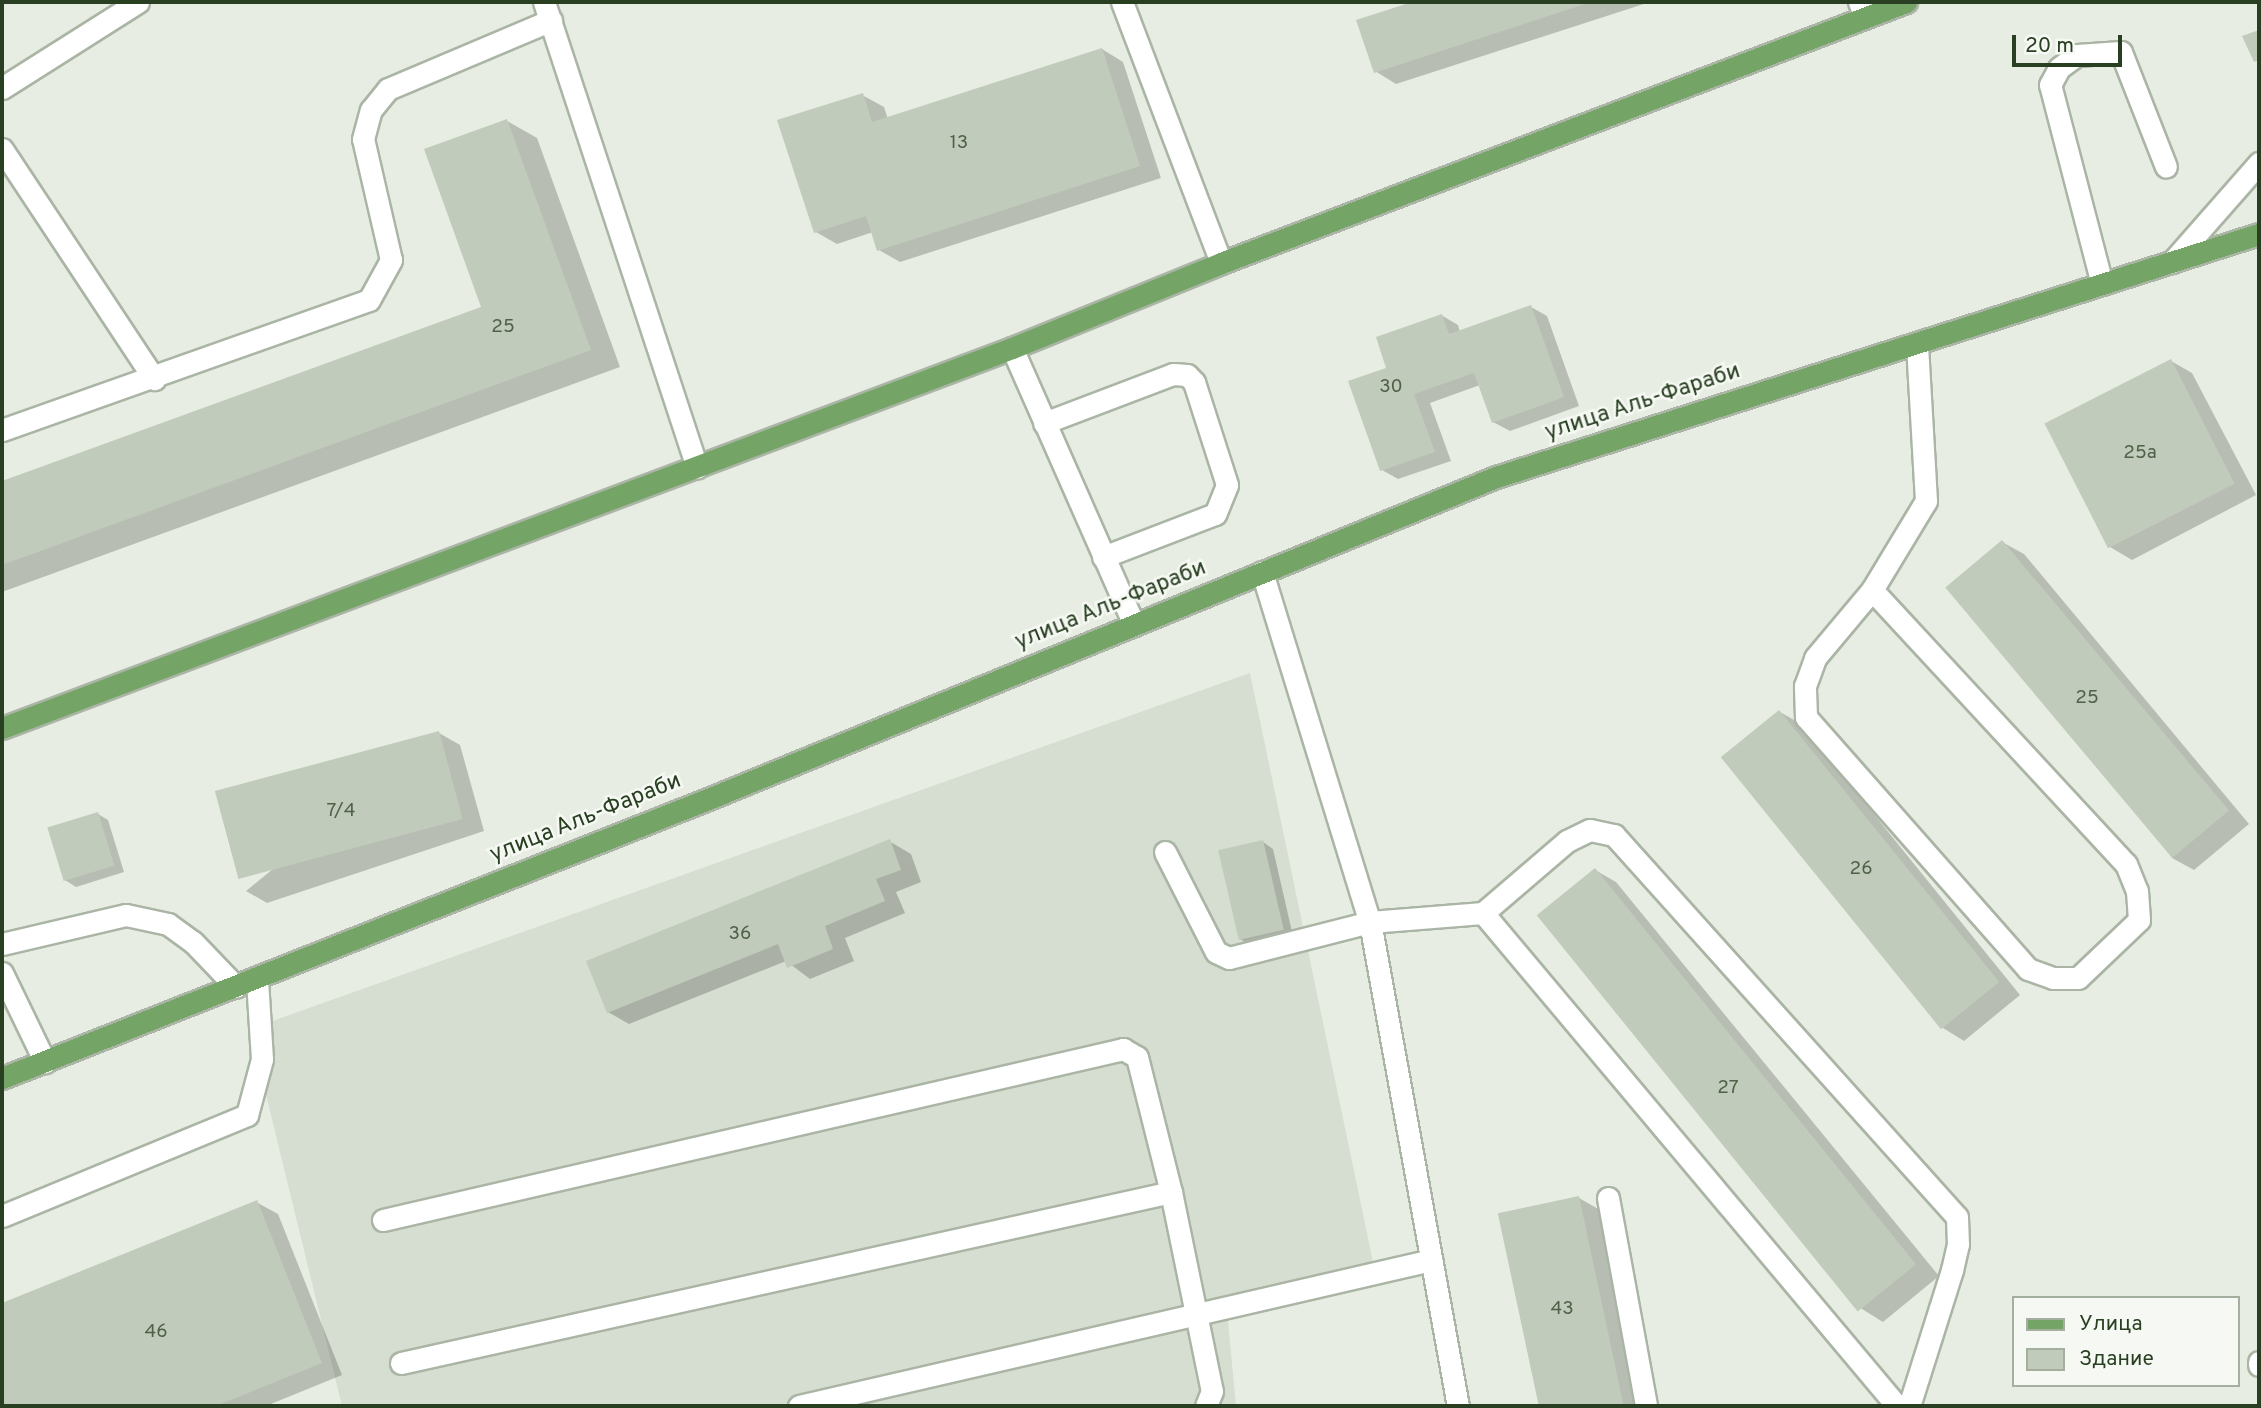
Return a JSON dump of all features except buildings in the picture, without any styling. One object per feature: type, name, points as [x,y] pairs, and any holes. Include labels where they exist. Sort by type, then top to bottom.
[{"type":"main road","points":[[2,728],[1012,348],[1862,10],[1906,2]]},
{"type":"main road","name":"улица Аль-Фараби","points":[[2,1078],[257,979],[1496,477],[2259,234]]},
{"type":"lane","points":[[2,88],[138,2]]},
{"type":"lane","points":[[1122,2],[1221,263]]},
{"type":"lane","points":[[2,430],[154,379],[369,299],[391,260],[363,139],[371,110],[388,89],[548,11],[697,467]]},
{"type":"lane","points":[[2102,284],[2050,85],[2059,68],[2077,55],[2121,52],[2166,167]]},
{"type":"lane","points":[[2,149],[154,379]]},
{"type":"lane","points":[[2172,262],[2259,163]]},
{"type":"lane","points":[[1872,590],[2126,864],[2137,891],[2139,920],[2078,978],[2053,978],[2028,969],[1806,717],[1805,686],[1815,658],[1872,590],[1926,501],[1917,343]]},
{"type":"lane","points":[[1012,348],[1134,625]]},
{"type":"lane","points":[[1044,423],[1174,374],[1187,375],[1194,382],[1227,485],[1223,500],[1215,514],[1102,557]]},
{"type":"lane","points":[[1262,572],[1370,922],[1458,1406]]},
{"type":"lane","points":[[1165,852],[1216,952],[1229,958],[1370,922],[1483,913],[1567,841],[1590,830],[1614,835],[1957,1217],[1958,1244],[1909,1406]]},
{"type":"lane","points":[[1483,913],[1897,1406]]},
{"type":"lane","points":[[2,944],[126,915],[168,924],[193,942],[236,987]]},
{"type":"lane","points":[[2,973],[45,1062]]},
{"type":"lane","points":[[2,1216],[247,1115],[262,1059],[257,979]]},
{"type":"lane","points":[[383,1220],[1123,1049],[1137,1057],[1171,1192],[1212,1391],[1206,1406]]},
{"type":"lane","points":[[401,1363],[1171,1192]]},
{"type":"lane","points":[[1608,1198],[1646,1406]]},
{"type":"lane","points":[[799,1406],[1196,1311],[1431,1260]]},
{"type":"shaded area","points":[[1250,673],[1373,1262],[1226,1300],[1236,1406],[342,1406],[250,1029]]}]
